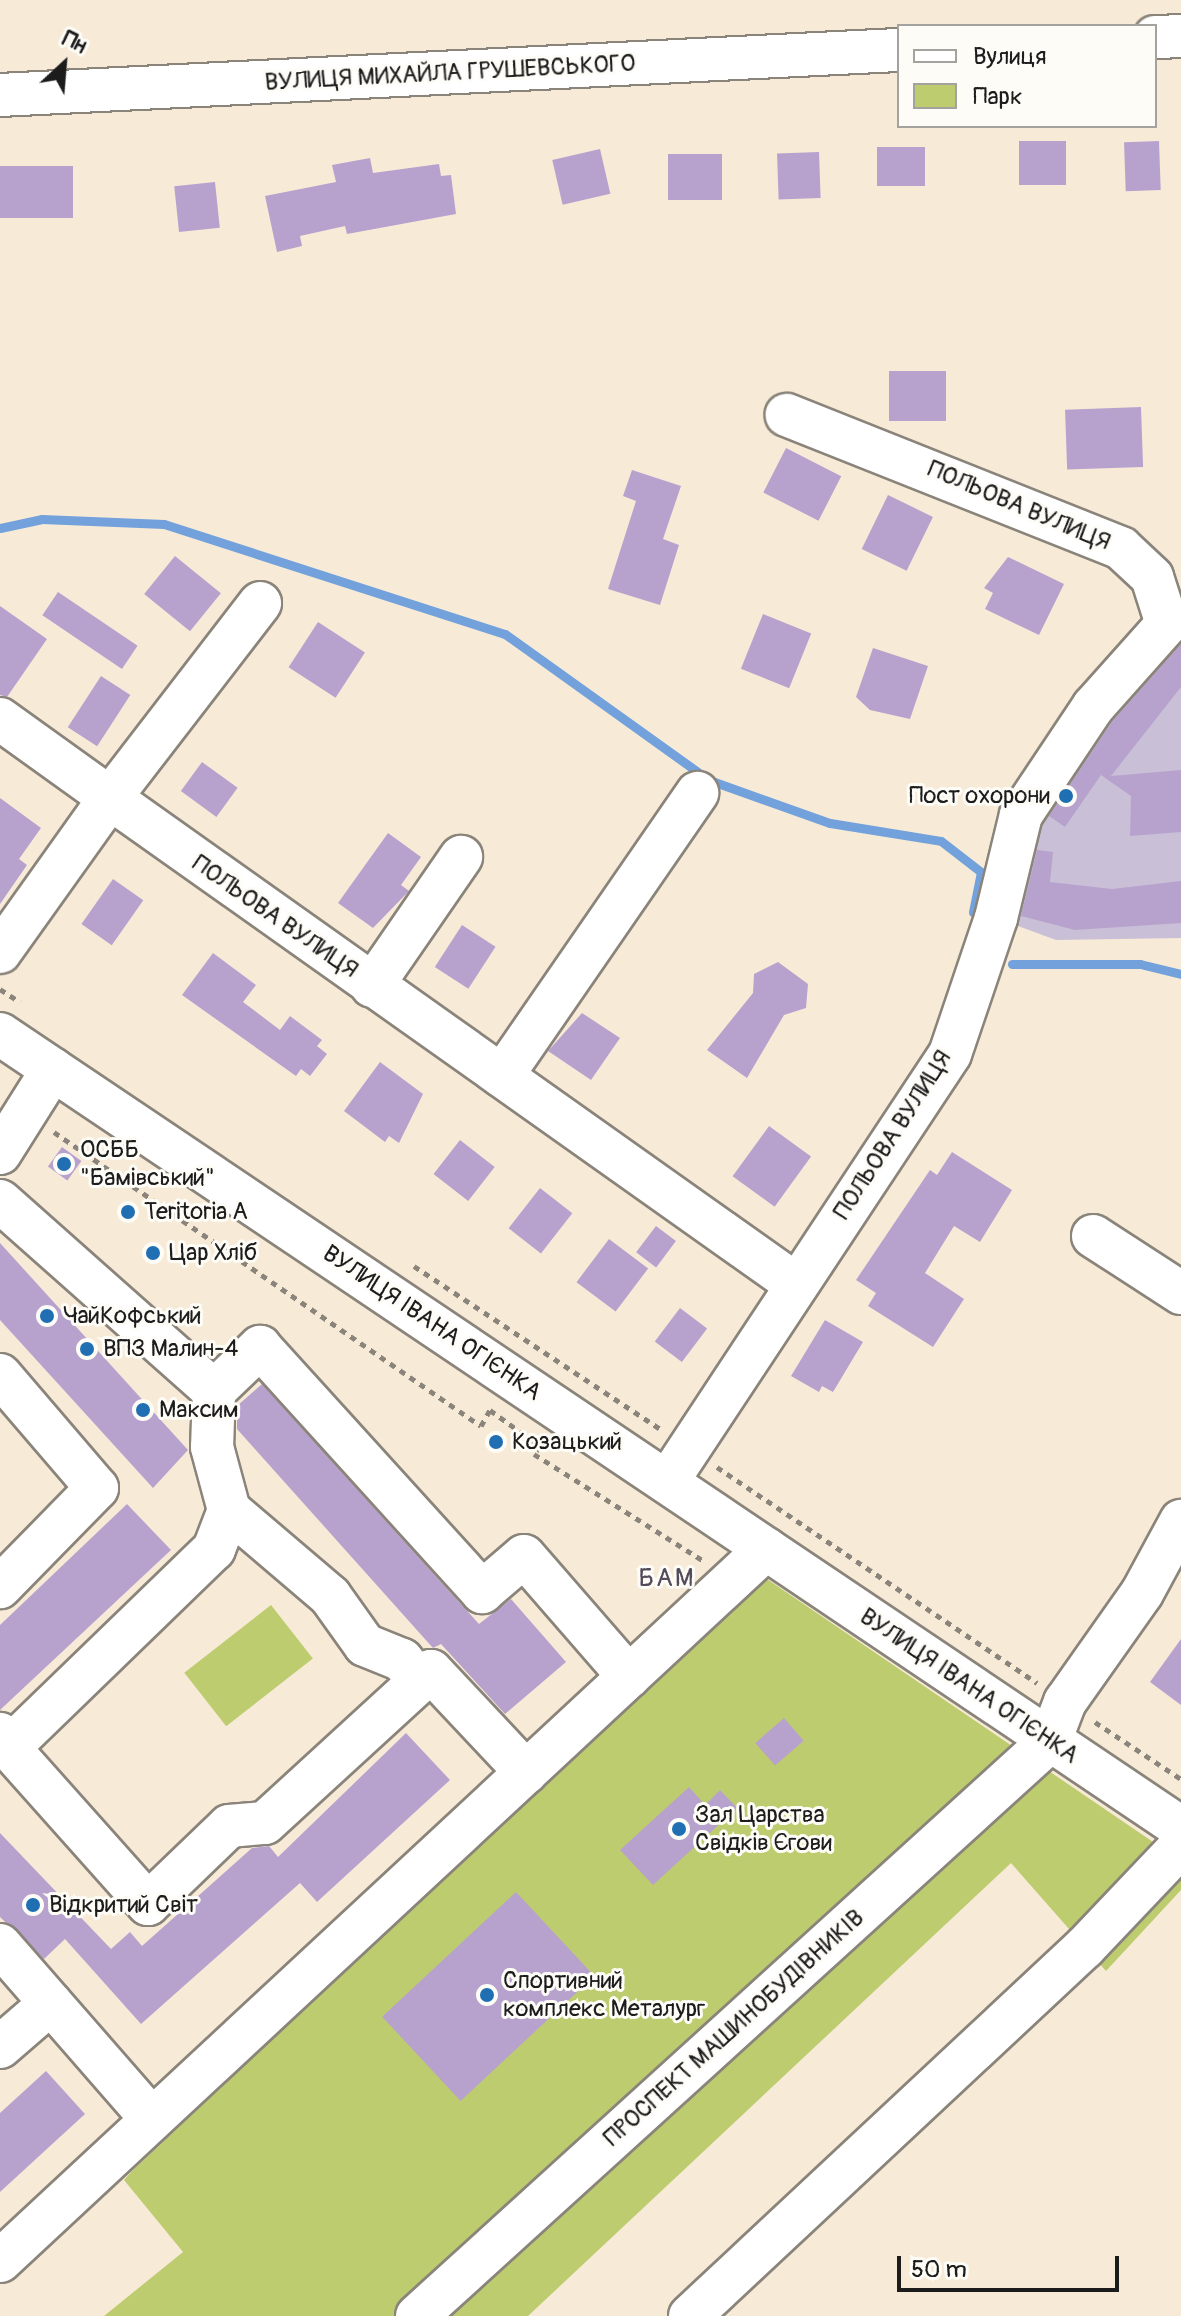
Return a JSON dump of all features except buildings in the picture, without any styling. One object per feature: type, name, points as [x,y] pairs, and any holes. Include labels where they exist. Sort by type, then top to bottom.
[{"type":"street","points":[[1157,37],[1181,36]]},
{"type":"street","name":"ВУЛИЦЯ МИХАЙЛА ГРУШЕВСЬКОГО","points":[[0,95],[897,50]]},
{"type":"street","name":"ПОЛЬОВА ВУЛИЦЯ","points":[[678,1465],[794,1283],[950,1054],[996,918],[1021,815],[1093,707],[1174,619],[1152,577],[1121,548],[787,415]]},
{"type":"street","points":[[0,952],[110,798],[260,603]]},
{"type":"street","name":"ПОЛЬОВА ВУЛИЦЯ","points":[[0,719],[794,1283]]},
{"type":"street","points":[[502,1076],[697,793]]},
{"type":"street","points":[[372,986],[461,857]]},
{"type":"street","name":"ВУЛИЦЯ ІВАНА ОГІЄНКА","points":[[0,1034],[678,1465],[766,1549],[1181,1828]]},
{"type":"street","points":[[0,1153],[53,1069]]},
{"type":"street","points":[[0,1201],[214,1391]]},
{"type":"street","points":[[1093,1236],[1181,1293]]},
{"type":"street","points":[[419,1681],[402,1660],[365,1645],[330,1596],[229,1510],[212,1447],[214,1391],[260,1347],[482,1592],[524,1556],[629,1677]]},
{"type":"street","points":[[0,1375],[97,1488],[0,1587]]},
{"type":"street","points":[[229,1510],[214,1549],[4,1741],[148,1904],[229,1826],[265,1823],[431,1671],[526,1772]]},
{"type":"street","points":[[1050,1741],[1065,1702],[1142,1593],[1181,1521]]},
{"type":"street","points":[[0,2261],[766,1549]]},
{"type":"street","name":"ПРОСПЕКТ МАШИНОБУДІВНИКІВ","points":[[417,2316],[1050,1741]]},
{"type":"street","points":[[690,2316],[1085,1947],[1181,1846]]},
{"type":"street","points":[[0,1945],[152,2119]]},
{"type":"street","points":[[0,2047],[51,2003]]},
{"type":"path","points":[[25,1113],[481,1426],[490,1410],[540,1446],[534,1454],[733,1580]]},
{"type":"path","points":[[405,1260],[678,1465],[1065,1702],[1181,1779]]},
{"type":"shaded area","points":[[1181,616],[1181,938],[1056,940],[996,918],[1021,845]]},
{"type":"green space","points":[[764,1577],[1181,1861],[1181,1890],[1106,1971],[1011,1863],[528,2316],[104,2316],[183,2252],[124,2180],[132,2171]]},
{"type":"green space","points":[[271,1605],[313,1659],[226,1726],[184,1673]]},
{"type":"waterway","points":[[0,528],[42,519],[164,524],[505,634],[709,780],[830,823],[941,841],[981,872],[973,912]]},
{"type":"waterway","points":[[1012,964],[1140,964],[1181,974]]},
{"type":"place","name":"Пост охорони","points":[[1066,796]]},
{"type":"place","name":"ОСББ \"Бамівський\"","points":[[64,1164]]},
{"type":"place","name":"Teritoria A","points":[[128,1212]]},
{"type":"place","name":"Цар Хліб","points":[[153,1253]]},
{"type":"place","name":"ЧайКофський","points":[[47,1316]]},
{"type":"place","name":"ВПЗ Малин-4","points":[[87,1349]]},
{"type":"place","name":"Максим","points":[[143,1410]]},
{"type":"place","name":"Козацький","points":[[496,1442]]},
{"type":"place","name":"Зал Царства Свідків Єгови","points":[[679,1829]]},
{"type":"place","name":"Відкритий Світ","points":[[33,1905]]},
{"type":"place","name":"Спортивний комплекс Металург","points":[[487,1995]]},
{"type":"district","name":"БАМ","points":[[667,1579]]}]
